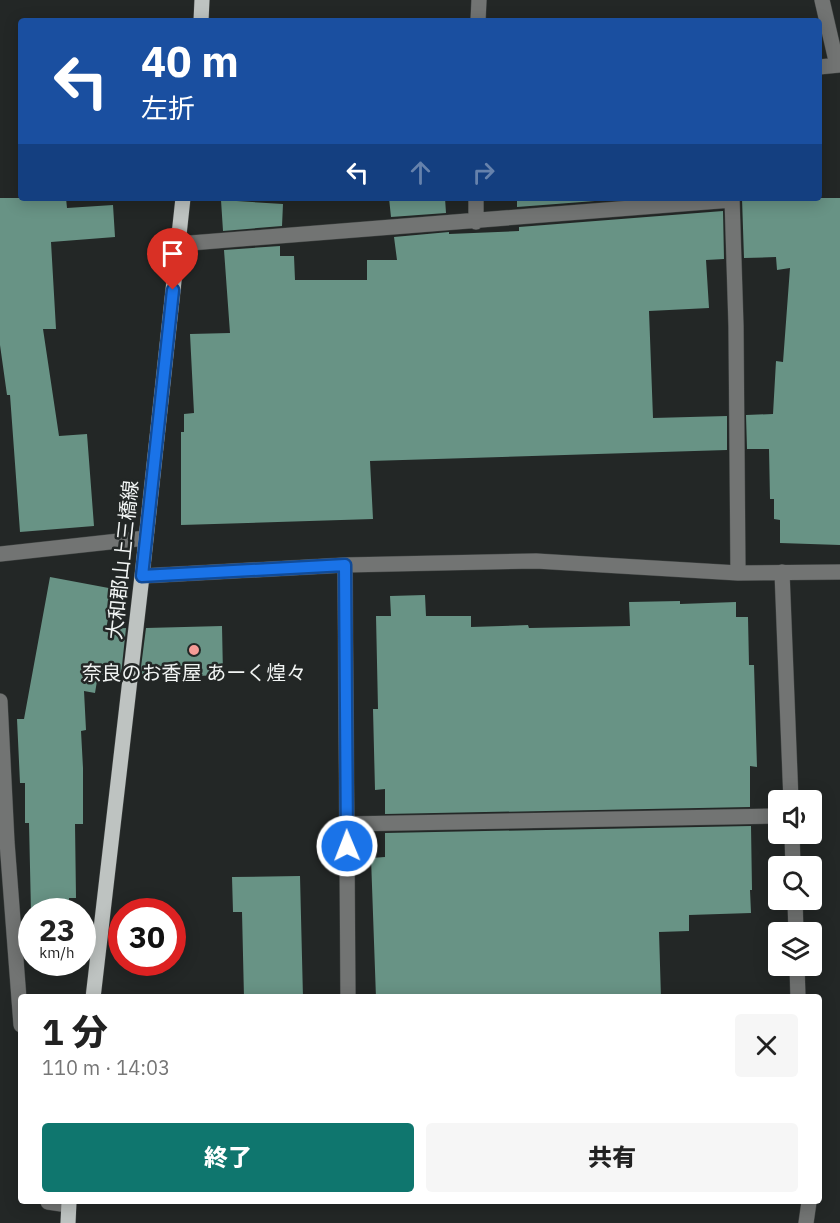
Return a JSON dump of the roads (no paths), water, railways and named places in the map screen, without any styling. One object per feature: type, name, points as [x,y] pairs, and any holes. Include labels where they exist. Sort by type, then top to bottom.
[{"type":"main road","points":[[201,18],[202,0]]},
{"type":"main road","name":"大和郡山上三橋線","points":[[93,994],[183,201]]},
{"type":"main road","points":[[68,1223],[69,1204]]},
{"type":"street","points":[[478,0],[478,18]]},
{"type":"street","points":[[822,0],[838,65],[822,67]]},
{"type":"street","points":[[476,201],[476,222]]},
{"type":"street","points":[[178,244],[476,222],[710,201]]},
{"type":"street","points":[[732,201],[736,326],[738,573]]},
{"type":"street","points":[[0,554],[146,538]]},
{"type":"street","points":[[142,576],[345,565],[536,561],[738,573],[840,572]]},
{"type":"street","points":[[345,565],[348,994]]},
{"type":"street","points":[[782,572],[791,790]]},
{"type":"street","points":[[0,701],[7,842],[19,994]]},
{"type":"street","points":[[346,824],[768,816]]},
{"type":"street","points":[[797,976],[798,994]]},
{"type":"street","points":[[806,1223],[809,1204]]},
{"type":"place","name":"奈良のお香屋 あーく煌々","points":[[194,650]]}]
